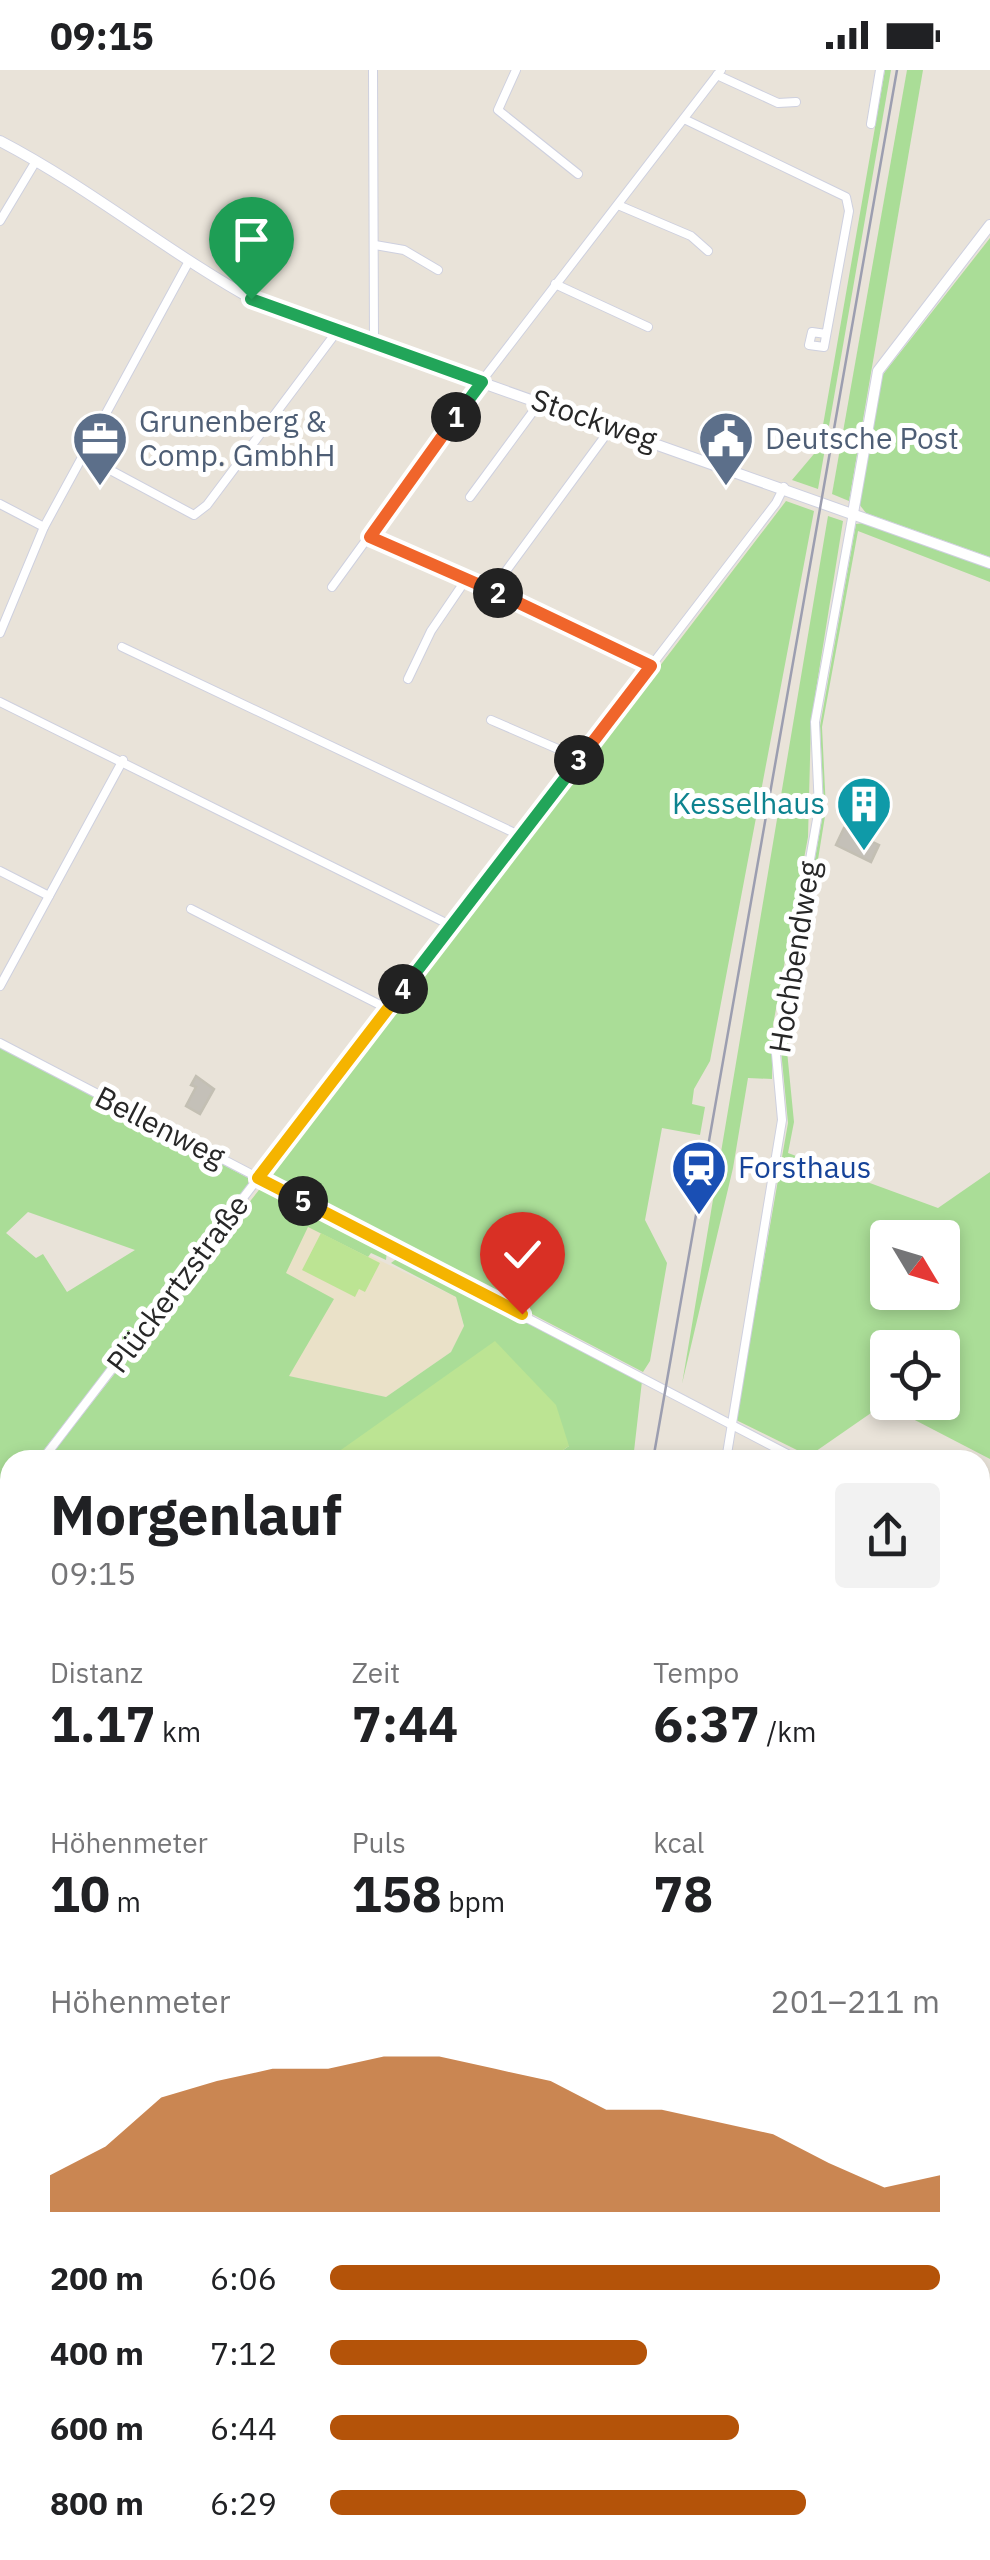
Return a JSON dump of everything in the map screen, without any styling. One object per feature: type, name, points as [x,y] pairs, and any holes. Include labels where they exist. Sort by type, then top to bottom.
[{"type":"street","points":[[373,70],[374,342]]},
{"type":"street","points":[[516,70],[498,110],[578,174]]},
{"type":"street","points":[[871,124],[880,70]]},
{"type":"street","points":[[332,587],[555,284],[719,72],[778,103],[796,102]]},
{"type":"street","points":[[684,119],[846,197],[849,211],[826,334]]},
{"type":"street","name":"Stockweg","points":[[0,142],[36,161],[188,264],[263,305],[990,563]]},
{"type":"street","points":[[0,222],[36,161]]},
{"type":"street","points":[[618,205],[691,236],[708,251]]},
{"type":"street","points":[[852,513],[878,371],[990,225]]},
{"type":"street","points":[[375,245],[404,250],[438,270]]},
{"type":"street","points":[[0,632],[44,527],[188,264]]},
{"type":"street","points":[[555,284],[648,326]]},
{"type":"street","points":[[84,456],[194,515],[206,505],[338,330]]},
{"type":"street","points":[[470,496],[540,402]]},
{"type":"street","points":[[492,590],[612,426]]},
{"type":"street","name":"Plückertzstraße","points":[[50,1450],[776,503],[784,487]]},
{"type":"street","points":[[0,504],[44,527]]},
{"type":"street","name":"Hochbendweg","points":[[727,1450],[782,1120],[776,1054],[819,808],[814,722],[852,513]]},
{"type":"street","points":[[370,537],[467,578],[651,666]]},
{"type":"street","points":[[408,679],[431,631],[467,578]]},
{"type":"street","points":[[122,647],[521,836]]},
{"type":"street","points":[[0,702],[452,926]]},
{"type":"street","points":[[492,720],[580,759]]},
{"type":"street","points":[[0,986],[123,760]]},
{"type":"street","points":[[0,871],[49,896]]},
{"type":"street","points":[[191,908],[388,1008]]},
{"type":"street","name":"Bellenweg","points":[[0,1043],[780,1450]]},
{"type":"shaded area","points":[[308,1226],[456,1297],[464,1327],[451,1352],[386,1397],[288,1376],[285,1273]]},
{"type":"green space","points":[[885,70],[891,70],[818,489],[792,480],[819,448]]},
{"type":"green space","points":[[907,70],[923,70],[849,501],[832,494]]},
{"type":"green space","points":[[990,238],[990,557],[866,513],[859,504],[881,377]]},
{"type":"green space","points":[[786,501],[814,511],[710,1061],[694,1089],[692,1104],[705,1107],[700,1135],[662,1128],[645,1220],[667,1263],[650,1361],[643,1372],[269,1177]]},
{"type":"green space","points":[[828,516],[843,521],[811,721],[808,837],[773,1025],[772,1079],[748,1078],[733,1168],[682,1384]]},
{"type":"green space","points":[[863,523],[990,568],[990,582],[858,531],[822,727],[826,810],[787,1051],[794,1122],[788,1153],[938,1208],[990,1172],[990,1450],[973,1450],[915,1420],[960,1420],[960,1330],[870,1330],[870,1414],[818,1450],[797,1450],[736,1420],[788,1123],[781,1050],[824,808],[820,726],[856,524]]},
{"type":"green space","points":[[0,1047],[248,1178],[248,1186],[44,1450],[0,1450]],"holes":[[[28,1212],[135,1250],[67,1292],[43,1254],[36,1258],[6,1233]]]},
{"type":"green space","points":[[262,1186],[387,1251],[386,1260],[371,1253],[368,1257],[308,1227],[286,1273],[334,1299],[289,1376],[386,1397],[451,1352],[464,1326],[456,1297],[391,1263],[399,1257],[642,1381],[634,1450],[563,1450],[569,1446],[55,1450]]},
{"type":"green space","points":[[321,1233],[380,1263],[365,1292],[359,1289],[355,1297],[302,1270]]},
{"type":"green space","points":[[495,1341],[556,1405],[569,1446],[563,1450],[341,1450]]},
{"type":"building","name":"Kesselhaus","points":[[844,828],[879,845],[871,862],[836,845]]},
{"type":"building","points":[[196,1076],[214,1089],[200,1114],[186,1106],[196,1087],[191,1085]]},
{"type":"railway","points":[[655,1450],[897,70]]},
{"type":"place","name":"Grunenberg & Comp. GmbhH","points":[[100,488]]},
{"type":"place","name":"Deutsche Post","points":[[726,488]]},
{"type":"place","name":"Kesselhaus","points":[[864,853]]},
{"type":"place","name":"Forsthaus","points":[[699,1217]]},
{"type":"route","points":[[251,299],[482,382],[370,537],[467,578],[651,666],[258,1178],[522,1314]]}]
